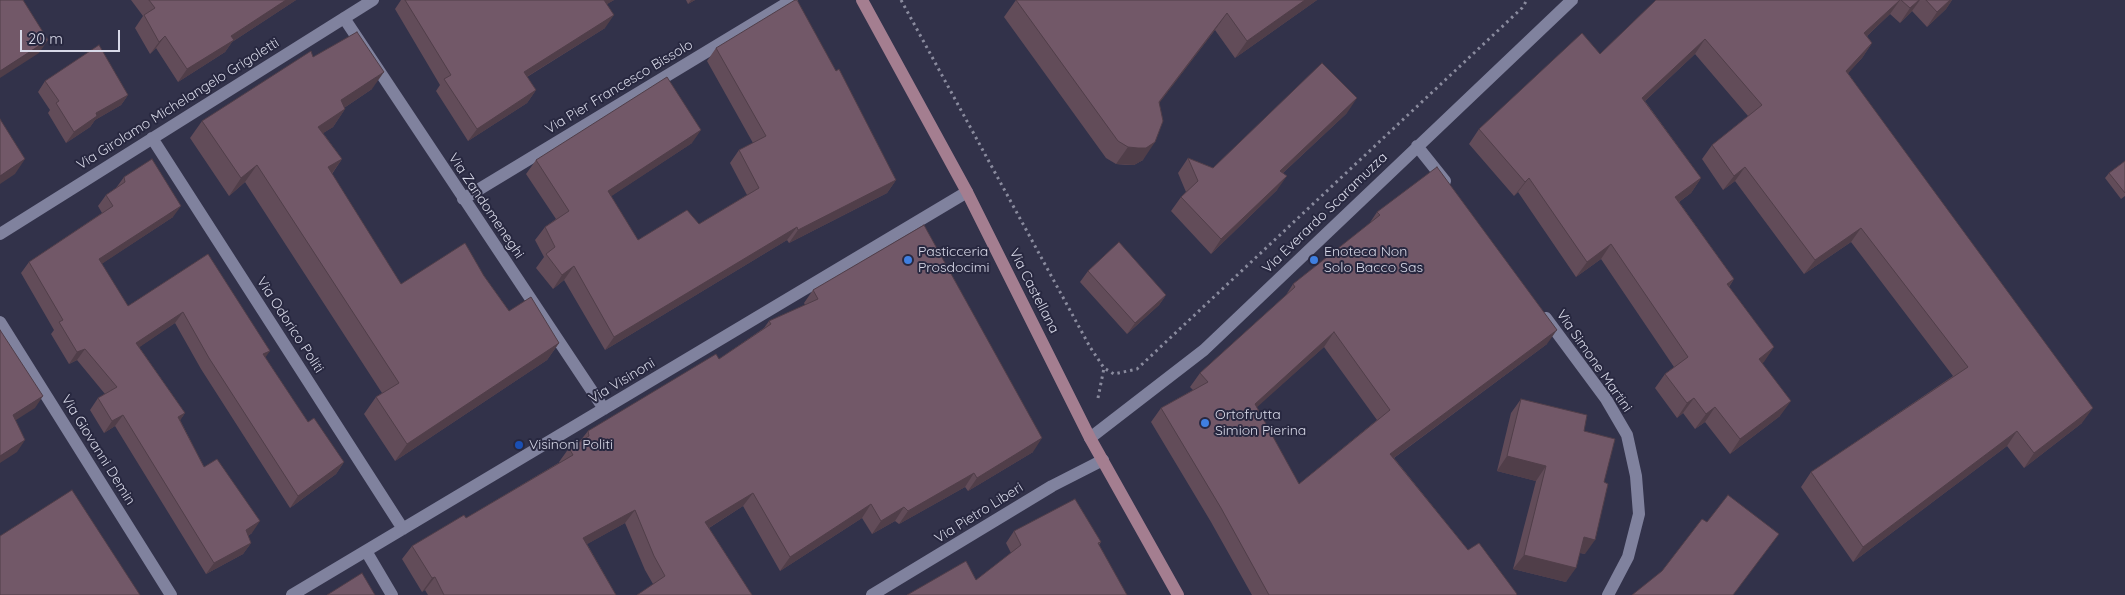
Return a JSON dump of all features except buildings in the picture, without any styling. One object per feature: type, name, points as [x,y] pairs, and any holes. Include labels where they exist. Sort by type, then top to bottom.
[{"type":"street","name":"Via Girolamo Michelangelo Grigoletti","points":[[0,234],[373,0]]},
{"type":"street","name":"Via Pier Francesco Bissolo","points":[[463,199],[792,0]]},
{"type":"street","name":"Via Castellana","points":[[862,0],[967,192],[1090,438],[1178,595]]},
{"type":"street","name":"Via Everardo Scaramuzza","points":[[1090,438],[1204,350],[1572,0]]},
{"type":"street","name":"Via Zandomeneghi","points":[[344,18],[604,409]]},
{"type":"street","name":"Via Odorico Politi","points":[[152,138],[402,529]]},
{"type":"street","points":[[1417,146],[1451,190]]},
{"type":"street","name":"Via Visinoni","points":[[292,595],[967,192]]},
{"type":"street","name":"Via Simone Martini","points":[[1540,311],[1606,399],[1627,435],[1636,476],[1638,514],[1628,557],[1608,595]]},
{"type":"street","name":"Via Giovanni Demin","points":[[0,322],[171,595]]},
{"type":"street","name":"Via Pietro Liberi","points":[[872,595],[1052,486],[1103,460]]},
{"type":"street","points":[[366,551],[392,595]]},
{"type":"path","points":[[902,0],[1090,348],[1104,368],[1114,374],[1138,369],[1522,8],[1527,0]]},
{"type":"place","name":"Pasticceria Prosdocimi","points":[[908,260]]},
{"type":"place","name":"Enoteca Non Solo Bacco Sas","points":[[1314,260]]},
{"type":"place","name":"Ortofrutta Simion Pierina","points":[[1205,423]]},
{"type":"place","name":"Visinoni Politi","points":[[519,445]]}]
